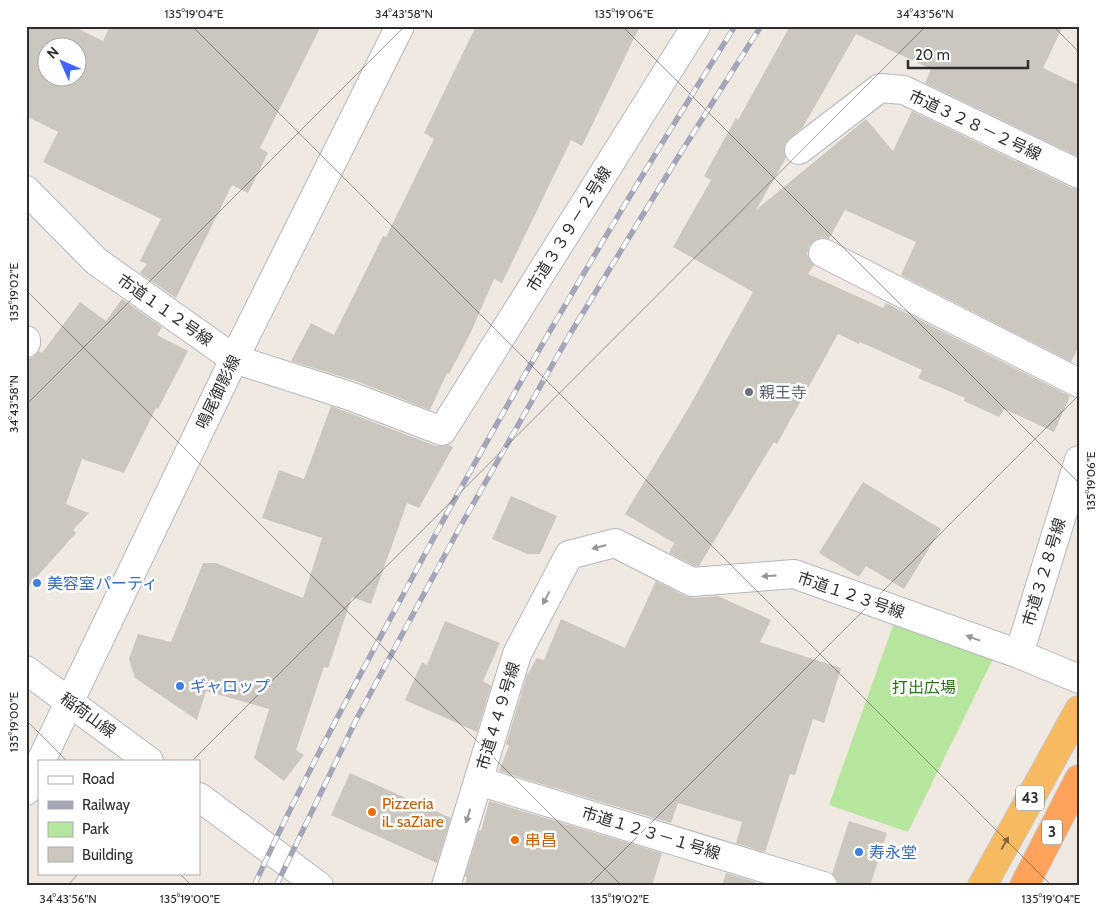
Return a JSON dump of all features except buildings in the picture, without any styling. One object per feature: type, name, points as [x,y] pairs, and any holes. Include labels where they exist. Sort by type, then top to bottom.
[{"type":"highway","name":"43","points":[[982,886],[1079,710]]},
{"type":"highway","name":"3","points":[[1024,886],[1079,779]]},
{"type":"street","name":"鳴尾御影線","points":[[41,760],[234,359],[400,26]]},
{"type":"street","name":"市道３３９－２号線","points":[[442,431],[696,26]]},
{"type":"street","name":"市道３２８－２号線","points":[[799,150],[880,88],[904,90],[1079,174]]},
{"type":"street","name":"市道１１２号線","points":[[26,190],[96,261],[234,359],[350,396],[442,431]]},
{"type":"street","points":[[823,254],[1079,383]]},
{"type":"street","name":"市道３２８号線","points":[[1019,654],[1079,460]]},
{"type":"street","name":"市道１２３号線","points":[[569,555],[615,543],[692,582],[794,574],[1019,654],[1079,679]]},
{"type":"street","name":"市道４４９号線","points":[[446,886],[516,654],[569,555]]},
{"type":"street","name":"稲荷山線","points":[[26,670],[148,760]]},
{"type":"street","points":[[26,791],[38,767]]},
{"type":"street","name":"市道１２３－１号線","points":[[478,781],[823,886]]},
{"type":"street","points":[[200,798],[318,886]]},
{"type":"green space","name":"打出広場","points":[[895,620],[994,657],[908,832],[829,805]]},
{"type":"railway","points":[[254,886],[287,815],[359,676],[476,460],[603,241],[735,26]]},
{"type":"railway","points":[[276,886],[356,720],[460,527],[570,334],[761,26]]},
{"type":"place","name":"親王寺","points":[[749,392]]},
{"type":"place","name":"美容室パーティ","points":[[37,583]]},
{"type":"place","name":"ギャロップ","points":[[180,686]]},
{"type":"place","name":"Pizzeria iL saZiare","points":[[372,812]]},
{"type":"place","name":"串昌","points":[[515,840]]},
{"type":"place","name":"寿永堂","points":[[859,852]]}]
